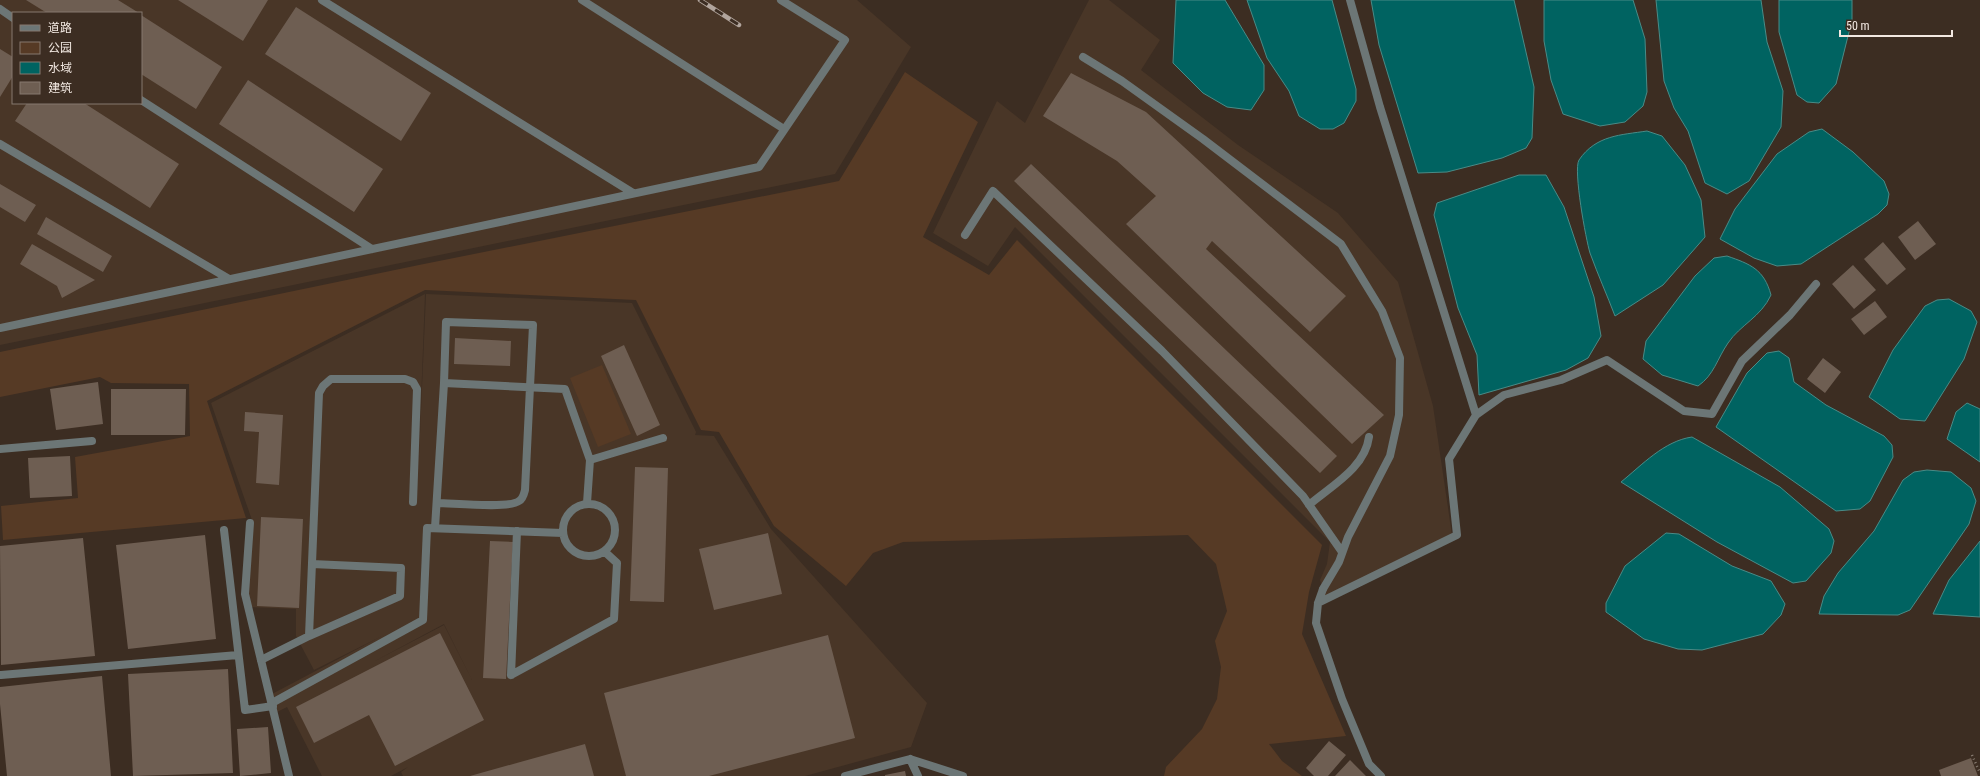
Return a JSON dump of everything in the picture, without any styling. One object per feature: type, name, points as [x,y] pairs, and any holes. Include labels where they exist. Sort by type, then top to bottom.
[{"type":"street","points":[[322,0],[633,194]]},
{"type":"street","points":[[582,0],[784,129]]},
{"type":"street","points":[[0,328],[759,167],[845,40],[781,0]]},
{"type":"street","points":[[1350,0],[1380,107],[1476,415]]},
{"type":"street","points":[[0,9],[12,17]]},
{"type":"street","points":[[1083,57],[1122,81],[1197,134],[1341,244],[1382,311],[1400,358],[1399,415],[1390,456],[1323,589],[1318,603],[1316,623],[1342,699],[1369,764],[1381,776]]},
{"type":"street","points":[[142,101],[372,249]]},
{"type":"street","points":[[0,144],[230,280]]},
{"type":"street","points":[[965,235],[993,191],[1162,351],[1303,496],[1342,552]]},
{"type":"street","points":[[1318,603],[1457,535],[1449,459],[1476,415],[1504,395],[1561,380],[1607,360],[1684,411],[1712,414],[1742,361],[1790,315],[1816,284]]},
{"type":"street","points":[[436,528],[437,502],[444,383],[446,322],[533,325],[525,490],[523,497],[519,502],[507,505],[437,502]]},
{"type":"street","points":[[309,636],[319,393],[323,386],[331,379],[405,379],[413,382],[417,389],[413,502]]},
{"type":"street","points":[[444,383],[565,389],[590,460],[587,503]]},
{"type":"street","points":[[590,460],[663,438]]},
{"type":"street","points":[[1309,505],[1359,463],[1368,446],[1369,438]]},
{"type":"street","points":[[0,449],[92,441]]},
{"type":"street","points":[[587,503],[600,506],[611,515],[616,528],[614,542],[605,552],[592,557],[578,554],[567,546],[563,532],[565,519],[574,508],[587,503]]},
{"type":"street","points":[[250,522],[245,594],[289,776]]},
{"type":"street","points":[[224,530],[245,710],[273,705],[423,620],[427,528],[563,532]]},
{"type":"street","points":[[517,531],[511,675],[614,619],[617,563],[605,552]]},
{"type":"street","points":[[261,660],[309,636],[400,596],[401,568],[312,564]]},
{"type":"street","points":[[1,675],[238,655]]},
{"type":"street","points":[[845,776],[910,759],[963,776]]},
{"type":"street","points":[[910,759],[918,776]]},
{"type":"path","points":[[1972,755],[1980,773]]},
{"type":"shaded area","points":[[0,0],[857,0],[911,47],[835,174],[0,345]]},
{"type":"shaded area","points":[[1089,0],[1109,0],[1160,40],[1141,70],[1238,145],[1338,213],[1398,282],[1433,406],[1452,535],[1326,598],[1320,580],[1327,564],[1330,542],[1015,227],[988,266],[933,233],[997,101],[1025,123]]},
{"type":"shaded area","points":[[425,294],[419,457],[426,294],[632,303],[696,432],[695,435],[714,436],[771,529],[927,703],[911,747],[805,776],[403,776],[401,772],[408,767],[391,776],[322,776],[287,707],[277,712],[272,694],[382,636],[314,670],[296,636],[296,609],[251,607],[247,593],[252,520],[211,403]],"holes":[[[444,624],[472,680],[444,625],[373,662]]]},
{"type":"green space","points":[[905,72],[978,122],[923,237],[989,275],[1017,240],[1322,545],[1309,592],[1302,634],[1346,736],[1269,744],[1282,761],[1302,776],[1164,776],[1166,767],[1202,729],[1217,699],[1221,667],[1215,641],[1227,611],[1216,564],[1188,535],[903,542],[873,553],[846,586],[774,526],[719,432],[701,430],[636,300],[425,290],[207,401],[246,518],[3,540],[1,506],[78,498],[75,457],[190,436],[189,384],[111,383],[100,377],[0,397],[0,352],[419,265],[839,181]]},
{"type":"green space","points":[[602,365],[631,434],[598,447],[570,378]]},
{"type":"water","points":[[1176,0],[1225,0],[1264,65],[1264,90],[1251,110],[1227,107],[1203,93],[1173,63]]},
{"type":"water","points":[[1247,0],[1332,0],[1356,89],[1356,101],[1344,123],[1333,129],[1320,129],[1299,116],[1289,91],[1267,58]]},
{"type":"water","points":[[1371,0],[1514,0],[1534,87],[1532,138],[1526,148],[1502,158],[1447,172],[1418,173],[1379,45]]},
{"type":"water","points":[[1544,0],[1633,0],[1645,39],[1647,92],[1643,106],[1625,122],[1600,126],[1563,114],[1551,80],[1544,41]]},
{"type":"water","points":[[1656,0],[1761,0],[1767,42],[1783,91],[1781,127],[1749,181],[1727,194],[1705,183],[1688,131],[1674,108],[1664,81]]},
{"type":"water","points":[[1779,0],[1852,0],[1852,20],[1836,84],[1819,103],[1807,102],[1797,95],[1779,32]]},
{"type":"water","points":[[1822,129],[1853,152],[1884,181],[1889,194],[1887,205],[1878,214],[1801,264],[1777,266],[1754,258],[1720,239],[1735,209],[1777,154],[1809,132]]},
{"type":"water","points":[[1647,131],[1662,136],[1685,165],[1701,200],[1705,237],[1663,285],[1615,316],[1588,246],[1579,190],[1579,160],[1593,145],[1601,141],[1619,135]]},
{"type":"water","points":[[1519,175],[1546,175],[1564,207],[1594,297],[1601,336],[1588,358],[1566,370],[1479,395],[1477,355],[1458,308],[1434,215],[1437,203]]},
{"type":"water","points":[[1727,256],[1749,265],[1760,273],[1768,286],[1771,295],[1767,303],[1738,331],[1728,343],[1712,372],[1698,386],[1662,375],[1643,359],[1646,341],[1695,276],[1714,258]]},
{"type":"water","points":[[1949,299],[1971,311],[1977,322],[1964,359],[1925,421],[1900,419],[1869,397],[1893,350],[1925,306],[1937,300]]},
{"type":"water","points":[[1779,351],[1789,358],[1794,382],[1826,405],[1884,436],[1892,445],[1893,457],[1870,501],[1860,509],[1836,511],[1716,427],[1747,373],[1767,353]]},
{"type":"water","points":[[1967,403],[1980,409],[1980,462],[1947,439],[1956,412]]},
{"type":"water","points":[[1692,437],[1780,487],[1829,529],[1834,541],[1831,553],[1806,581],[1793,583],[1717,542],[1621,482],[1645,461],[1672,443]]},
{"type":"water","points":[[1927,470],[1951,472],[1971,488],[1976,501],[1969,524],[1910,610],[1898,615],[1819,614],[1824,596],[1838,573],[1874,531],[1903,480],[1914,472]]},
{"type":"water","points":[[1666,533],[1679,534],[1732,566],[1771,581],[1785,604],[1781,615],[1763,634],[1702,650],[1678,649],[1644,639],[1606,612],[1606,603],[1625,566]]},
{"type":"water","points":[[1980,541],[1980,617],[1933,614],[1949,580]]},
{"type":"building","points":[[26,0],[118,0],[137,12],[45,12]]},
{"type":"building","points":[[178,0],[268,0],[243,41]]},
{"type":"building","points":[[296,7],[431,93],[401,141],[265,54]]},
{"type":"building","points":[[142,16],[222,67],[196,109],[142,75]]},
{"type":"building","points":[[0,49],[12,56],[12,78],[0,97]]},
{"type":"building","points":[[1071,73],[1146,112],[1346,296],[1310,332],[1212,241],[1206,249],[1384,415],[1352,444],[1126,224],[1156,196],[1117,161],[1043,116]]},
{"type":"building","points":[[248,80],[383,169],[354,212],[219,124]]},
{"type":"building","points":[[26,104],[86,104],[179,164],[150,208],[15,121]]},
{"type":"building","points":[[1031,164],[1337,456],[1320,473],[1014,181]]},
{"type":"building","points":[[0,184],[36,205],[25,222],[0,207]]},
{"type":"building","points":[[46,217],[112,256],[103,272],[37,234]]},
{"type":"building","points":[[1918,221],[1936,244],[1915,260],[1898,237]]},
{"type":"building","points":[[1883,242],[1906,269],[1887,285],[1864,259]]},
{"type":"building","points":[[32,244],[95,280],[62,298],[57,286],[20,264]]},
{"type":"building","points":[[1853,265],[1876,290],[1854,309],[1832,284]]},
{"type":"building","points":[[1875,301],[1887,317],[1864,335],[1851,319]]},
{"type":"building","points":[[455,338],[511,341],[510,366],[454,364]]},
{"type":"building","points":[[624,345],[660,425],[637,436],[601,356]]},
{"type":"building","points":[[1823,358],[1841,372],[1825,393],[1807,379]]},
{"type":"building","points":[[98,382],[103,424],[56,430],[50,389]]},
{"type":"building","points":[[111,389],[186,389],[185,435],[111,435]]},
{"type":"building","points":[[245,412],[283,415],[279,485],[256,483],[259,432],[244,431]]},
{"type":"building","points":[[70,456],[72,496],[30,498],[28,458]]},
{"type":"building","points":[[635,467],[668,468],[664,602],[630,601]]},
{"type":"building","points":[[261,517],[303,519],[299,608],[257,606]]},
{"type":"building","points":[[768,533],[782,594],[714,610],[699,549]]},
{"type":"building","points":[[205,535],[216,639],[128,649],[116,545]]},
{"type":"building","points":[[83,538],[95,656],[1,665],[0,546]]},
{"type":"building","points":[[490,541],[513,542],[506,679],[483,678]]},
{"type":"building","points":[[440,633],[484,720],[395,766],[369,715],[314,743],[296,707]]},
{"type":"building","points":[[828,635],[855,738],[709,776],[626,776],[604,693]]},
{"type":"building","points":[[228,669],[233,773],[133,776],[128,674]]},
{"type":"building","points":[[102,676],[111,776],[7,776],[0,704],[0,687]]},
{"type":"building","points":[[268,727],[271,773],[240,776],[237,729]]},
{"type":"building","points":[[1329,741],[1346,755],[1328,776],[1314,776],[1306,768]]},
{"type":"building","points":[[585,744],[594,776],[470,776]]},
{"type":"building","points":[[1971,758],[1978,776],[1941,776],[1939,770]]},
{"type":"building","points":[[1350,760],[1366,776],[1335,776]]},
{"type":"building","points":[[905,771],[906,776],[885,776],[885,775]]},
{"type":"railway","points":[[700,0],[739,25]]}]
